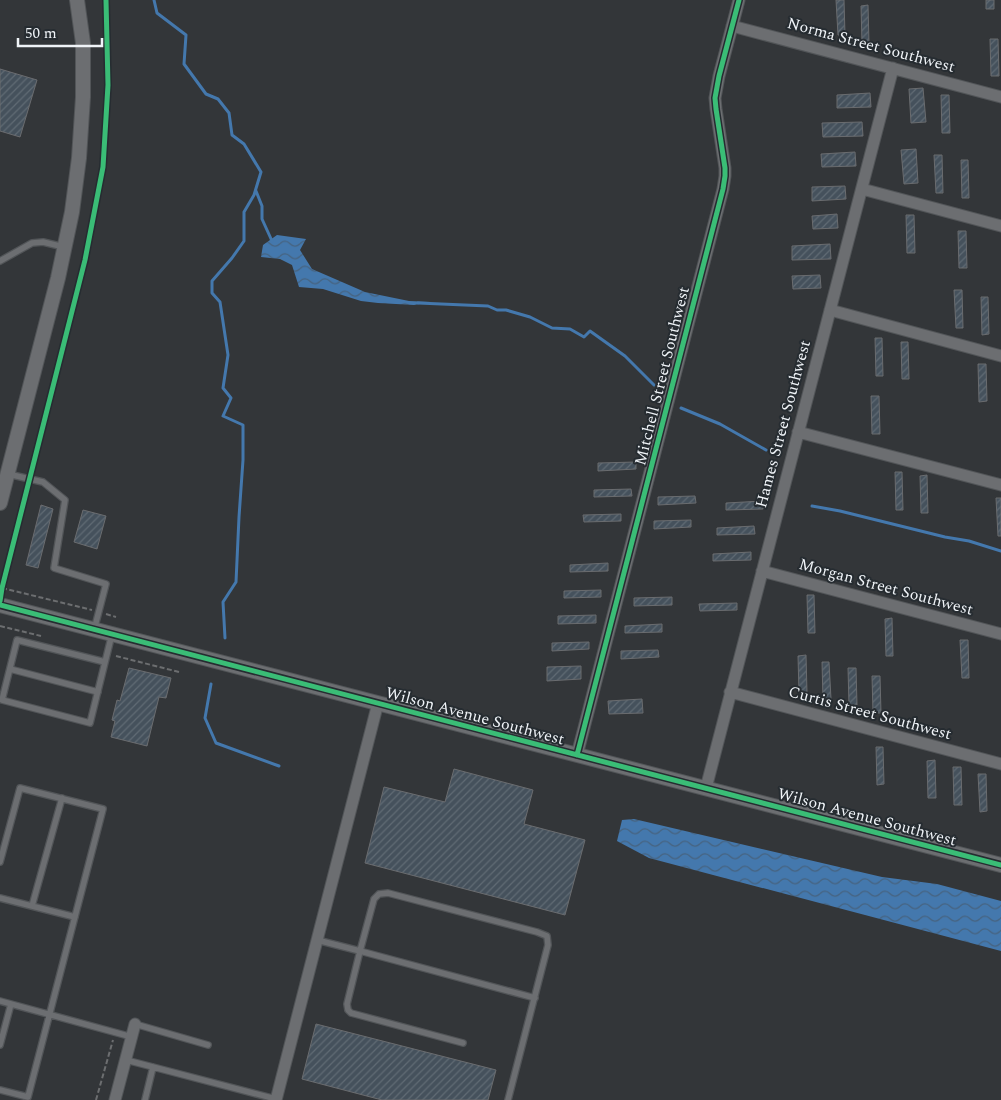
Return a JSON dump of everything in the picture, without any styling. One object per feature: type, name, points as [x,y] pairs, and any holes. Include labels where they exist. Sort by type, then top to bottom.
[{"type":"street","points":[[0,503],[58,278],[72,212],[79,158],[83,97],[83,43],[78,0]]},
{"type":"street","name":"Mitchell Street Southwest","points":[[578,755],[723,189],[725,176],[715,98],[739,0]]},
{"type":"street","name":"Norma Street Southwest","points":[[732,26],[1001,97]]},
{"type":"street","name":"Hames Street Southwest","points":[[706,788],[893,68]]},
{"type":"street","points":[[862,189],[1001,226]]},
{"type":"street","points":[[830,310],[1001,356]]},
{"type":"street","points":[[798,432],[1001,486]]},
{"type":"street","name":"Morgan Street Southwest","points":[[762,571],[1001,634]]},
{"type":"street","name":"Wilson Avenue Southwest","points":[[0,605],[1001,865]]},
{"type":"street","name":"Curtis Street Southwest","points":[[730,692],[1001,764]]},
{"type":"street","points":[[276,1100],[378,703]]},
{"type":"street","points":[[116,1100],[135,1024]]},
{"type":"lane","points":[[0,261],[32,243],[43,242],[64,247]]},
{"type":"lane","points":[[8,474],[43,482],[65,500],[54,568],[106,584],[94,630]]},
{"type":"lane","points":[[105,662],[17,640],[2,700],[90,723],[112,634]]},
{"type":"lane","points":[[10,670],[98,692]]},
{"type":"lane","points":[[0,862],[20,788],[103,809],[28,1097],[0,1090]]},
{"type":"lane","points":[[32,906],[62,798]]},
{"type":"lane","points":[[464,1043],[351,1013],[348,1010],[347,1004],[360,951],[374,899],[379,894],[388,893],[547,936],[548,945],[508,1100]]},
{"type":"lane","points":[[0,898],[75,917]]},
{"type":"lane","points":[[317,940],[535,998]]},
{"type":"lane","points":[[0,1001],[132,1037]]},
{"type":"lane","points":[[0,1045],[11,1004]]},
{"type":"lane","points":[[135,1024],[208,1045]]},
{"type":"lane","points":[[126,1060],[276,1100]]},
{"type":"lane","points":[[145,1100],[153,1067]]},
{"type":"path","points":[[2,588],[116,617]]},
{"type":"path","points":[[96,1100],[115,1032]]},
{"type":"water","points":[[277,235],[306,239],[300,250],[312,269],[365,292],[409,301],[431,302],[414,305],[378,303],[361,301],[323,289],[299,287],[292,265],[280,259],[261,257],[263,245]]},
{"type":"water","points":[[634,819],[882,877],[937,884],[1001,901],[1001,951],[649,858],[617,841],[622,820]]},
{"type":"building","points":[[836,0],[844,0],[845,35],[838,35]]},
{"type":"building","points":[[986,0],[994,0],[994,9],[986,9]]},
{"type":"building","points":[[868,5],[869,43],[862,43],[861,6]]},
{"type":"building","points":[[990,39],[998,39],[999,76],[991,76]]},
{"type":"building","points":[[0,69],[37,80],[20,137],[0,131]]},
{"type":"building","points":[[923,88],[926,122],[911,123],[909,89]]},
{"type":"building","points":[[870,93],[871,107],[837,108],[837,95]]},
{"type":"building","points":[[941,95],[949,95],[950,133],[942,133]]},
{"type":"building","points":[[862,122],[863,136],[823,137],[822,123]]},
{"type":"building","points":[[916,149],[918,183],[904,184],[901,150]]},
{"type":"building","points":[[855,152],[856,166],[822,167],[821,154]]},
{"type":"building","points":[[934,155],[942,155],[943,193],[936,193]]},
{"type":"building","points":[[961,160],[968,160],[969,198],[962,198]]},
{"type":"building","points":[[845,186],[846,199],[812,201],[812,187]]},
{"type":"building","points":[[837,214],[838,228],[813,229],[812,216]]},
{"type":"building","points":[[906,215],[914,215],[915,253],[907,253]]},
{"type":"building","points":[[958,231],[966,231],[967,268],[959,268]]},
{"type":"building","points":[[830,244],[831,259],[792,260],[792,246]]},
{"type":"building","points":[[820,275],[821,288],[793,289],[792,276]]},
{"type":"building","points":[[954,290],[962,290],[963,328],[956,328]]},
{"type":"building","points":[[981,297],[988,297],[989,334],[982,335]]},
{"type":"building","points":[[875,338],[882,338],[883,376],[876,376]]},
{"type":"building","points":[[901,342],[908,342],[909,379],[902,379]]},
{"type":"building","points":[[978,364],[986,364],[987,401],[979,402]]},
{"type":"building","points":[[871,396],[879,396],[880,434],[872,434]]},
{"type":"building","points":[[636,462],[636,469],[598,471],[598,463]]},
{"type":"building","points":[[895,472],[902,472],[903,510],[896,510]]},
{"type":"building","points":[[927,475],[928,513],[921,513],[920,476]]},
{"type":"building","points":[[631,489],[632,496],[594,497],[594,490]]},
{"type":"building","points":[[695,496],[696,503],[658,505],[658,497]]},
{"type":"building","points":[[996,498],[1001,498],[1001,536],[998,536]]},
{"type":"building","points":[[763,501],[763,509],[726,510],[726,503]]},
{"type":"building","points":[[41,505],[53,509],[38,568],[26,565]]},
{"type":"building","points":[[83,510],[106,516],[97,549],[74,542]]},
{"type":"building","points":[[621,514],[621,521],[584,522],[583,515]]},
{"type":"building","points":[[691,520],[691,527],[654,529],[654,521]]},
{"type":"building","points":[[754,526],[755,534],[717,535],[717,528]]},
{"type":"building","points":[[751,552],[751,560],[713,561],[713,554]]},
{"type":"building","points":[[608,563],[608,571],[570,572],[570,565]]},
{"type":"building","points":[[601,590],[601,597],[564,598],[564,591]]},
{"type":"building","points":[[807,595],[814,595],[815,633],[808,633]]},
{"type":"building","points":[[672,597],[672,605],[634,606],[634,598]]},
{"type":"building","points":[[737,603],[737,610],[700,611],[699,604]]},
{"type":"building","points":[[596,615],[596,623],[558,624],[558,616]]},
{"type":"building","points":[[892,618],[893,656],[886,656],[885,619]]},
{"type":"building","points":[[662,624],[662,632],[625,633],[625,626]]},
{"type":"building","points":[[960,640],[968,640],[969,678],[962,678]]},
{"type":"building","points":[[589,642],[589,649],[552,651],[552,643]]},
{"type":"building","points":[[658,650],[659,657],[621,659],[621,651]]},
{"type":"building","points":[[806,655],[807,693],[799,693],[798,656]]},
{"type":"building","points":[[822,662],[829,662],[831,699],[823,700]]},
{"type":"building","points":[[581,666],[581,679],[547,681],[547,667]]},
{"type":"building","points":[[129,668],[171,678],[166,698],[159,697],[147,746],[111,737],[115,721],[112,720],[117,700],[120,701]]},
{"type":"building","points":[[848,668],[856,668],[857,705],[849,705]]},
{"type":"building","points":[[872,676],[880,676],[881,713],[873,713]]},
{"type":"building","points":[[642,699],[643,713],[609,714],[608,701]]},
{"type":"building","points":[[876,747],[883,747],[884,784],[877,785]]},
{"type":"building","points":[[935,760],[936,798],[928,798],[927,761]]},
{"type":"building","points":[[953,767],[961,767],[962,805],[954,805]]},
{"type":"building","points":[[454,769],[533,790],[524,824],[585,840],[565,915],[365,863],[384,787],[445,802]]},
{"type":"building","points":[[978,774],[986,774],[987,811],[980,812]]},
{"type":"building","points":[[316,1024],[496,1070],[488,1100],[382,1100],[302,1079]]},
{"type":"waterway","points":[[154,0],[157,13],[186,35],[184,64],[206,94],[218,99],[229,113],[232,135],[244,144],[261,172],[254,195],[244,212],[244,241],[212,281],[212,293],[220,302],[228,355],[223,388],[231,398],[223,416],[243,425],[243,460],[236,582],[223,602],[225,638]]},
{"type":"waterway","points":[[256,191],[262,206],[262,219],[272,241]]},
{"type":"waterway","points":[[418,303],[488,306],[497,310],[506,310],[530,317],[552,328],[570,329],[584,337],[590,331],[625,356],[654,385]]},
{"type":"waterway","points":[[681,408],[720,424],[766,450]]},
{"type":"waterway","points":[[812,506],[969,541],[1001,551]]},
{"type":"waterway","points":[[211,684],[205,718],[216,743],[279,766]]},
{"type":"cycle path","points":[[0,601],[85,260],[103,167],[108,85],[106,0]]},
{"type":"cycle path","points":[[577,755],[723,189],[725,168],[715,98],[739,0]]},
{"type":"cycle path","points":[[0,605],[1001,865]]}]
